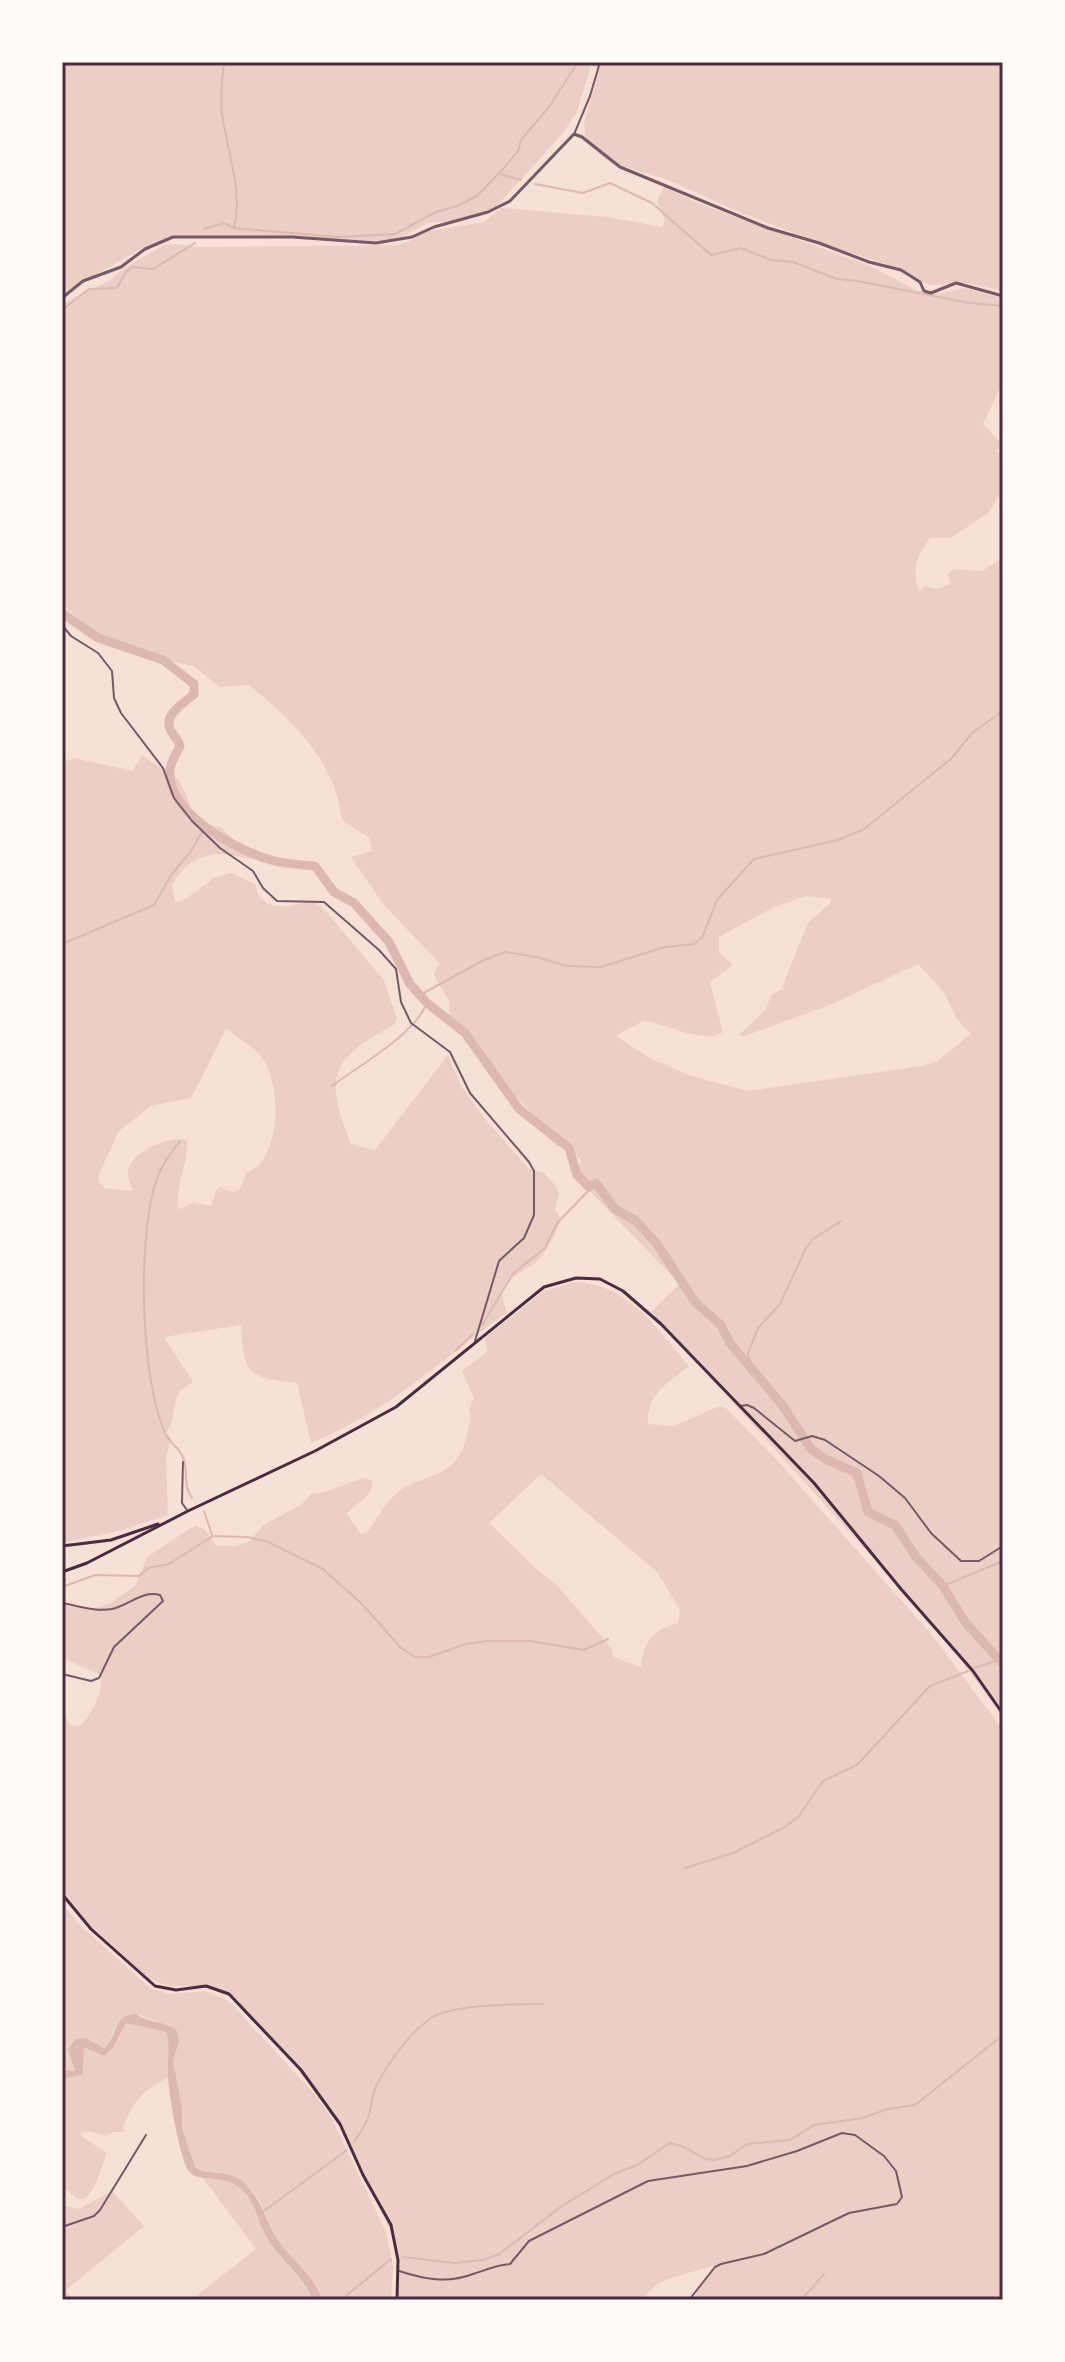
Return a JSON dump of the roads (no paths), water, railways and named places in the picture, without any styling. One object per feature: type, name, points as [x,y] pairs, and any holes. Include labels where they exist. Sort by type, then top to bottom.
[{"type":"main road","points":[[62,1572],[87,1563],[169,1520],[315,1451],[396,1407],[544,1287],[576,1278],[600,1279],[623,1291],[661,1324],[814,1483],[973,1671],[1003,1714]]},
{"type":"main road","points":[[62,1546],[111,1540],[169,1520]]},
{"type":"main road","points":[[62,1894],[91,1929],[155,1986],[176,1990],[206,1986],[229,1994],[301,2070],[340,2124],[363,2175],[391,2225],[399,2271],[397,2300]]},
{"type":"street","points":[[62,298],[83,281],[121,267],[145,249],[173,237],[292,237],[376,243],[412,237],[434,227],[488,212],[510,201],[574,134],[600,62]]},
{"type":"street","points":[[574,134],[620,167],[768,228],[901,270],[920,282],[924,291],[931,293],[956,283],[1003,296]]},
{"type":"street","points":[[62,625],[71,636],[98,653],[112,671],[118,707],[163,768],[180,809],[220,848],[253,871],[272,898],[283,902],[324,902],[370,942],[396,969],[401,1002],[411,1024],[450,1052],[470,1093],[534,1171],[534,1215],[524,1238],[497,1266],[474,1342]]},
{"type":"street","points":[[739,1406],[754,1408],[791,1439],[800,1441],[817,1436],[825,1440],[886,1481],[905,1498],[931,1533],[961,1561],[979,1561],[1003,1546]]},
{"type":"street","points":[[183,1462],[182,1503],[188,1511]]},
{"type":"street","points":[[62,1603],[91,1609],[111,1609],[149,1593],[160,1595],[163,1601],[114,1647],[99,1678],[91,1681],[62,1674]]},
{"type":"street","points":[[399,2271],[420,2278],[448,2280],[510,2264],[529,2241],[648,2181],[735,2169],[797,2151],[842,2133],[851,2134],[867,2143],[884,2156],[896,2171],[902,2197],[897,2204],[849,2213],[764,2254],[721,2264],[715,2267],[689,2300]]},
{"type":"street","points":[[62,2227],[94,2216],[100,2210],[146,2135]]},
{"type":"waterway","points":[[224,62],[221,107],[236,186],[234,227]]},
{"type":"waterway","points":[[204,229],[224,223],[234,228],[339,237],[395,234],[436,212],[477,196],[518,151],[521,140],[549,107],[578,62]]},
{"type":"waterway","points":[[500,174],[521,180]]},
{"type":"waterway","points":[[535,184],[583,193],[610,183],[652,203],[711,255],[741,248],[771,260],[793,262],[837,279],[1003,306]]},
{"type":"waterway","points":[[62,310],[89,289],[117,288],[132,267],[153,269],[195,243]]},
{"type":"waterway","points":[[62,613],[98,638],[163,660],[194,684],[194,694],[173,713],[169,723],[180,746],[170,769],[172,785],[179,800],[206,827],[240,848],[276,861],[315,866],[334,892],[354,903],[389,942],[410,984],[427,1003],[465,1033],[519,1109],[569,1148],[577,1175],[589,1187],[596,1183],[615,1209],[636,1221],[657,1244],[695,1302],[721,1325],[730,1343],[783,1406],[811,1449],[857,1473],[868,1512],[895,1525],[916,1557],[943,1586],[965,1622],[1003,1664]]},
{"type":"waterway","points":[[420,995],[505,952],[567,966],[601,967],[665,947],[694,944],[702,938],[717,900],[754,859],[838,840],[864,829],[951,759],[972,733],[1003,711]]},
{"type":"waterway","points":[[62,944],[154,905],[202,832]]},
{"type":"waterway","points":[[332,1086],[398,1038],[427,1003]]},
{"type":"waterway","points":[[180,1141],[159,1173],[151,1203],[146,1234],[144,1306],[150,1378],[157,1408],[165,1433],[183,1457],[187,1488],[192,1498]]},
{"type":"waterway","points":[[482,1325],[513,1274],[545,1248],[557,1223],[596,1183]]},
{"type":"waterway","points":[[750,1364],[748,1353],[758,1328],[780,1304],[806,1248],[813,1239],[841,1221]]},
{"type":"waterway","points":[[455,1351],[473,1334]]},
{"type":"waterway","points":[[204,1511],[212,1535]]},
{"type":"waterway","points":[[62,1587],[95,1575],[139,1576],[148,1568],[169,1564],[213,1536],[247,1537],[268,1542],[323,1569],[361,1603],[401,1648],[415,1657],[429,1657],[466,1644],[487,1641],[530,1641],[584,1650],[608,1639]]},
{"type":"waterway","points":[[943,1586],[1003,1561]]},
{"type":"waterway","points":[[974,1668],[999,1660]]},
{"type":"waterway","points":[[685,1868],[733,1853],[785,1827],[799,1816],[823,1781],[857,1765],[930,1686],[968,1671]]},
{"type":"waterway","points":[[354,2142],[368,2119],[374,2091],[382,2075],[424,2023],[456,2009],[544,2004]]},
{"type":"waterway","points":[[403,2257],[454,2263],[483,2260],[499,2254],[562,2206],[670,2143],[705,2159],[715,2160],[730,2156],[747,2144],[790,2140],[814,2125],[863,2118],[888,2109],[915,2105],[1003,2035]]},
{"type":"waterway","points":[[264,2211],[347,2150]]},
{"type":"waterway","points":[[341,2300],[391,2259]]},
{"type":"waterway","points":[[801,2300],[824,2274]]}]
